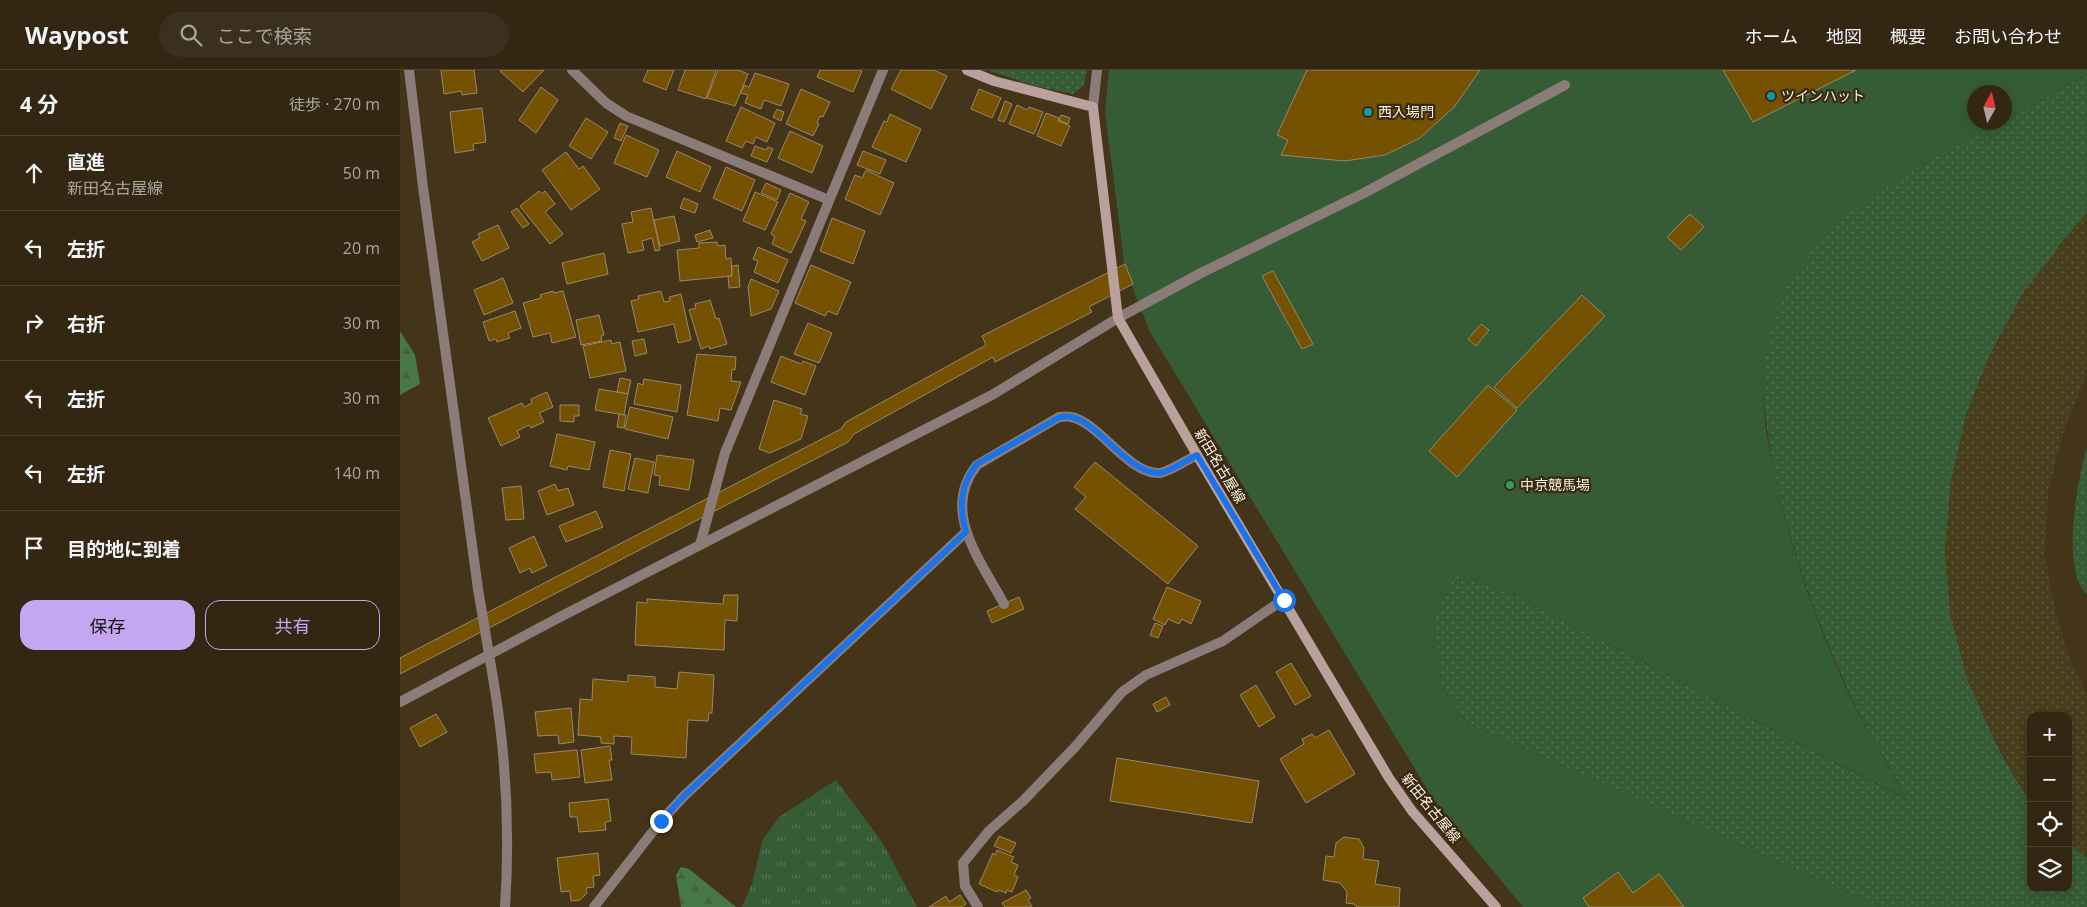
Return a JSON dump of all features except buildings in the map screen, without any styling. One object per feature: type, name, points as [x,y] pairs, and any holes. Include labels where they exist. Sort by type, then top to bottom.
[{"type":"main road","points":[[967,70],[994,81],[1093,107]]},
{"type":"main road","name":"新田名古屋線","points":[[1093,107],[1118,318],[1389,778],[1412,812],[1496,907]]},
{"type":"street","points":[[409,70],[424,197],[478,589],[494,678],[505,777],[507,875],[505,907]]},
{"type":"street","points":[[572,70],[606,103],[626,116],[829,200]]},
{"type":"street","points":[[700,545],[725,453],[882,70]]},
{"type":"street","points":[[1093,107],[1097,70]]},
{"type":"street","points":[[400,702],[560,617],[992,395],[1118,318],[1201,273],[1364,193],[1565,85]]},
{"type":"street","points":[[1004,604],[966,532],[961,507],[964,486],[969,474],[977,464],[1060,417],[1072,417],[1083,422],[1131,462],[1146,470],[1160,474],[1197,455]]},
{"type":"street","points":[[594,907],[661,821],[684,796],[966,532]]},
{"type":"street","points":[[978,907],[965,886],[963,863],[989,830],[1023,802],[1075,747],[1122,692],[1146,675],[1224,641],[1284,600]]},
{"type":"green space","points":[[987,70],[1087,70],[1084,86],[1073,94],[1035,86]]},
{"type":"green space","name":"中京競馬場","points":[[1109,70],[2087,70],[2087,75],[2012,116],[2012,85],[1967,85],[1967,130],[1987,130],[1894,182],[1869,199],[1824,238],[1791,278],[1779,303],[1770,332],[1764,378],[1767,434],[1782,506],[1800,570],[1822,632],[1848,692],[1879,751],[1908,800],[1510,593],[1455,573],[1433,620],[1442,688],[1469,724],[1881,907],[1523,907],[1432,797],[1150,332],[1125,269],[1105,112]]},
{"type":"green space","points":[[2087,75],[2087,213],[2058,247],[1967,679],[2004,758],[2027,795],[2027,892],[2072,892],[2072,845],[2087,858],[2087,907],[1881,907],[1469,724],[1442,688],[1433,620],[1455,573],[1510,593],[1907,800],[1868,731],[1835,661],[1800,569],[1782,506],[1769,442],[1764,395],[1768,340],[1776,310],[1789,281],[1806,256],[1833,227],[1870,196],[1934,157],[1986,130],[2012,130],[2012,116]]},
{"type":"green space","points":[[400,331],[415,355],[420,384],[400,395]]},
{"type":"green space","points":[[2087,447],[2087,594],[2079,583],[2074,566],[2073,546],[2079,479]]},
{"type":"green space","points":[[836,780],[882,842],[917,907],[742,907],[753,881],[762,841],[779,817]]},
{"type":"green space","points":[[681,867],[689,869],[736,907],[681,907],[676,875]]},
{"type":"sand","points":[[2087,213],[2087,372],[2062,436],[2048,494],[2045,555],[2055,610],[2072,664],[2087,693],[2087,858],[2072,845],[2072,712],[2027,712],[2027,795],[1994,738],[1967,679],[1950,613],[1945,550],[1951,480],[1966,414],[1990,354],[2024,291]]},
{"type":"place","name":"ツインハット","points":[[1771,96]]},
{"type":"place","name":"西入場門","points":[[1368,112]]},
{"type":"place","name":"中京競馬場","points":[[1510,485]]},
{"type":"route","points":[[661,821],[684,796],[966,532],[961,507],[964,486],[969,474],[977,464],[1060,417],[1072,417],[1083,422],[1131,462],[1146,470],[1160,474],[1197,455],[1284,600]]}]
